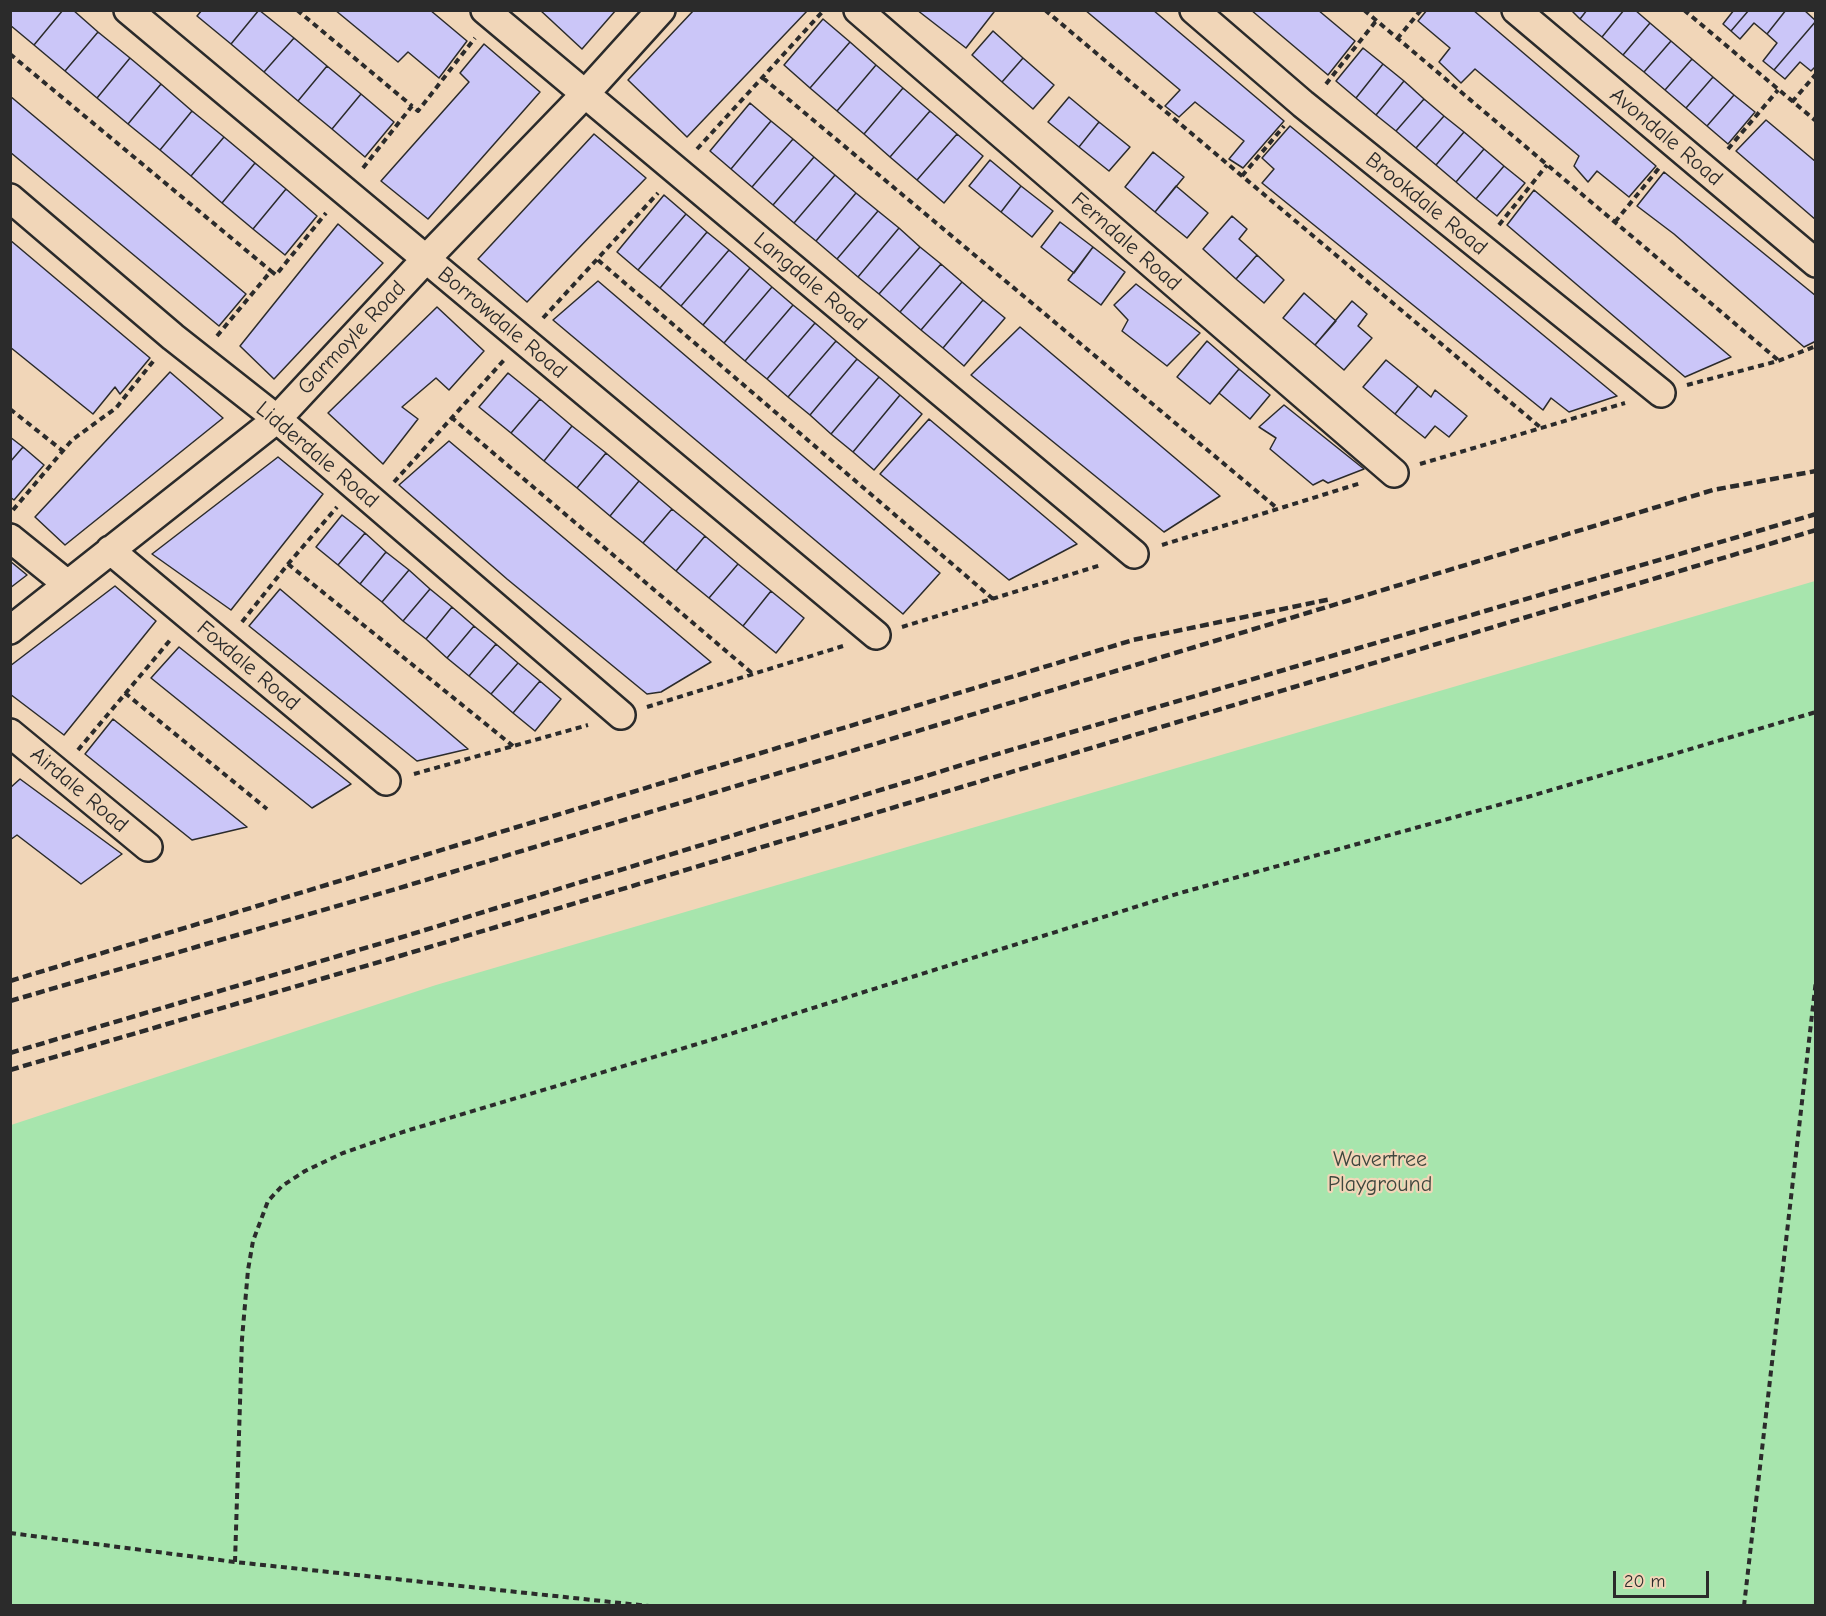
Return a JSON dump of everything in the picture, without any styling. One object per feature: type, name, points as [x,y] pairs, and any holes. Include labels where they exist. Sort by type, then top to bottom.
[{"type":"street","name":"Borrowdale Road","points":[[128,10],[876,636]]},
{"type":"street","name":"Langdale Road","points":[[485,10],[1134,554]]},
{"type":"street","name":"Garmoyle Road","points":[[10,630],[276,419],[585,94],[661,10]]},
{"type":"street","name":"Ferndale Road","points":[[858,10],[1394,472]]},
{"type":"street","name":"Brookdale Road","points":[[1194,10],[1305,106],[1661,393]]},
{"type":"street","name":"Avondale Road","points":[[1516,10],[1815,263]]},
{"type":"street","name":"Lidderdale Road","points":[[10,198],[173,337],[276,419],[621,715]]},
{"type":"street","points":[[10,538],[67,584]]},
{"type":"street","name":"Foxdale Road","points":[[110,550],[386,781]]},
{"type":"street","name":"Airdale Road","points":[[10,733],[148,847]]},
{"type":"path","points":[[297,10],[412,106]]},
{"type":"path","points":[[375,504],[451,417],[598,260],[824,10]]},
{"type":"path","points":[[1045,10],[1540,427]]},
{"type":"path","points":[[1364,10],[1778,361]]},
{"type":"path","points":[[1397,39],[1422,10]]},
{"type":"path","points":[[1684,10],[1815,121]]},
{"type":"path","points":[[1242,177],[1376,21]]},
{"type":"path","points":[[10,54],[271,271]]},
{"type":"path","points":[[1792,102],[1815,74]]},
{"type":"path","points":[[763,78],[1278,509]]},
{"type":"path","points":[[1708,173],[1778,90]]},
{"type":"path","points":[[1615,222],[1677,146]]},
{"type":"path","points":[[1480,248],[1547,165]]},
{"type":"path","points":[[598,260],[993,599]]},
{"type":"path","points":[[10,513],[72,440],[116,408],[173,337]]},
{"type":"path","points":[[10,409],[63,451]]},
{"type":"path","points":[[451,417],[753,674]]},
{"type":"path","points":[[224,645],[288,564],[355,486]]},
{"type":"path","points":[[288,564],[513,746]]},
{"type":"path","points":[[58,772],[189,618]]},
{"type":"path","points":[[125,693],[267,809]]},
{"type":"path","points":[[235,1562],[242,1339],[253,1241],[268,1200],[282,1186],[305,1171],[343,1153],[406,1131],[714,1039],[1180,893],[1543,792],[1815,712]]},
{"type":"path","points":[[1744,1605],[1815,980]]},
{"type":"path","points":[[10,1533],[235,1562],[649,1605]]},
{"type":"green space","name":"Wavertree Playground","points":[[1815,581],[1815,1605],[11,1605],[11,1125],[436,985]]},
{"type":"building","points":[[10,10],[63,10],[34,45],[10,25]]},
{"type":"building","points":[[63,10],[73,10],[98,32],[65,71],[34,45]]},
{"type":"building","points":[[202,10],[259,10],[231,44],[197,16]]},
{"type":"building","points":[[259,10],[294,38],[264,72],[231,44]]},
{"type":"building","points":[[335,10],[430,10],[467,41],[439,78],[408,52],[398,62]]},
{"type":"building","points":[[540,10],[616,10],[582,49]]},
{"type":"building","points":[[694,10],[808,10],[687,137],[628,80]]},
{"type":"building","points":[[917,10],[992,10],[994,12],[966,48]]},
{"type":"building","points":[[1085,10],[1153,10],[1284,121],[1243,168],[1229,159],[1244,141],[1195,102],[1179,117],[1165,106],[1180,90]]},
{"type":"building","points":[[1251,10],[1318,10],[1355,41],[1328,75]]},
{"type":"building","points":[[1427,10],[1473,10],[1656,166],[1629,197],[1597,171],[1588,182],[1574,166],[1579,156],[1475,69],[1461,83],[1439,62],[1450,48],[1418,21]]},
{"type":"building","points":[[1571,10],[1587,10],[1580,19]]},
{"type":"building","points":[[1587,10],[1624,10],[1602,37],[1580,19]]},
{"type":"building","points":[[1624,10],[1635,10],[1650,23],[1623,55],[1602,37]]},
{"type":"building","points":[[1734,10],[1749,10],[1731,31],[1723,24]]},
{"type":"building","points":[[1749,10],[1786,10],[1767,34],[1754,23],[1740,39],[1731,31]]},
{"type":"building","points":[[1786,10],[1804,10],[1816,21],[1774,70],[1763,61],[1777,43],[1767,34]]},
{"type":"building","points":[[823,19],[850,42],[810,88],[784,65]]},
{"type":"building","points":[[1816,21],[1816,66],[1811,71],[1800,62],[1785,79],[1774,70]]},
{"type":"building","points":[[1650,23],[1671,41],[1644,72],[1623,55]]},
{"type":"building","points":[[993,31],[1023,58],[1002,82],[972,55]]},
{"type":"building","points":[[98,32],[130,58],[97,98],[65,71]]},
{"type":"building","points":[[294,38],[327,66],[298,101],[264,72]]},
{"type":"building","points":[[1671,41],[1692,59],[1665,90],[1644,72]]},
{"type":"building","points":[[850,42],[876,65],[837,111],[810,88]]},
{"type":"building","points":[[484,44],[540,92],[428,219],[381,181],[469,82],[460,73]]},
{"type":"building","points":[[1363,48],[1383,64],[1356,98],[1336,81]]},
{"type":"building","points":[[130,58],[161,84],[128,124],[97,98]]},
{"type":"building","points":[[1023,58],[1054,85],[1033,109],[1002,82]]},
{"type":"building","points":[[1692,59],[1713,77],[1686,108],[1665,90]]},
{"type":"building","points":[[1383,64],[1404,81],[1376,115],[1356,98]]},
{"type":"building","points":[[876,65],[903,88],[864,134],[837,111]]},
{"type":"building","points":[[327,66],[361,94],[332,129],[298,101]]},
{"type":"building","points":[[1713,77],[1734,95],[1707,126],[1686,108]]},
{"type":"building","points":[[1404,81],[1424,99],[1396,131],[1376,115]]},
{"type":"building","points":[[161,84],[192,111],[160,150],[128,124]]},
{"type":"building","points":[[903,88],[930,111],[890,157],[864,134]]},
{"type":"building","points":[[361,94],[394,122],[365,157],[332,129]]},
{"type":"building","points":[[1734,95],[1755,112],[1728,144],[1707,126]]},
{"type":"building","points":[[10,96],[246,294],[219,326],[10,152]]},
{"type":"building","points":[[1069,97],[1099,122],[1079,147],[1048,122]]},
{"type":"building","points":[[1424,99],[1444,116],[1416,148],[1396,131]]},
{"type":"building","points":[[750,103],[771,121],[731,169],[710,151]]},
{"type":"building","points":[[192,111],[224,137],[191,176],[160,150]]},
{"type":"building","points":[[930,111],[957,134],[917,180],[890,157]]},
{"type":"building","points":[[1444,116],[1464,132],[1436,165],[1416,148]]},
{"type":"building","points":[[1766,120],[1816,162],[1816,220],[1736,151]]},
{"type":"building","points":[[771,121],[793,139],[752,187],[731,169]]},
{"type":"building","points":[[1099,122],[1130,147],[1109,171],[1079,147]]},
{"type":"building","points":[[1290,126],[1617,396],[1569,412],[1551,398],[1543,410],[1262,183],[1274,169],[1262,158]]},
{"type":"building","points":[[1464,132],[1484,149],[1456,182],[1436,165]]},
{"type":"building","points":[[594,134],[646,178],[527,302],[478,259]]},
{"type":"building","points":[[957,134],[983,156],[944,203],[917,180]]},
{"type":"building","points":[[224,137],[255,163],[222,203],[191,176]]},
{"type":"building","points":[[793,139],[814,157],[773,205],[752,187]]},
{"type":"building","points":[[1484,149],[1504,166],[1476,199],[1456,182]]},
{"type":"building","points":[[1153,152],[1184,177],[1155,212],[1125,187]]},
{"type":"building","points":[[814,157],[835,175],[794,223],[773,205]]},
{"type":"building","points":[[990,160],[1021,186],[1001,212],[969,186]]},
{"type":"building","points":[[255,163],[286,189],[253,229],[222,203]]},
{"type":"building","points":[[1504,166],[1525,183],[1497,216],[1476,199]]},
{"type":"building","points":[[1664,172],[1816,296],[1816,341],[1804,347],[1674,234],[1637,206]]},
{"type":"building","points":[[835,175],[856,193],[816,241],[794,223]]},
{"type":"building","points":[[1021,186],[1053,211],[1032,237],[1001,212]]},
{"type":"building","points":[[1176,186],[1208,213],[1187,238],[1155,212]]},
{"type":"building","points":[[286,189],[317,216],[285,255],[253,229]]},
{"type":"building","points":[[1534,190],[1731,357],[1685,377],[1507,225]]},
{"type":"building","points":[[856,193],[878,211],[837,259],[816,241]]},
{"type":"building","points":[[664,195],[686,214],[638,270],[617,252]]},
{"type":"building","points":[[878,211],[899,228],[858,277],[837,259]]},
{"type":"building","points":[[686,214],[707,232],[660,288],[638,270]]},
{"type":"building","points":[[1232,216],[1247,229],[1239,239],[1257,255],[1236,279],[1203,249]]},
{"type":"building","points":[[1060,222],[1093,247],[1074,273],[1041,247]]},
{"type":"building","points":[[338,224],[383,263],[274,379],[240,346]]},
{"type":"building","points":[[899,228],[920,247],[879,294],[858,277]]},
{"type":"building","points":[[707,232],[729,250],[681,306],[660,288]]},
{"type":"building","points":[[10,240],[150,358],[120,394],[115,387],[93,414],[10,347]]},
{"type":"building","points":[[920,247],[941,264],[900,312],[879,294]]},
{"type":"building","points":[[1093,247],[1125,272],[1101,305],[1068,280]]},
{"type":"building","points":[[729,250],[750,268],[703,325],[681,306]]},
{"type":"building","points":[[1257,255],[1284,280],[1264,303],[1236,279]]},
{"type":"building","points":[[941,264],[962,282],[921,330],[900,312]]},
{"type":"building","points":[[750,268],[772,287],[724,343],[703,325]]},
{"type":"building","points":[[598,281],[940,573],[903,614],[553,320]]},
{"type":"building","points":[[962,282],[983,300],[943,348],[921,330]]},
{"type":"building","points":[[1136,284],[1200,333],[1167,366],[1122,331],[1128,320],[1114,305]]},
{"type":"building","points":[[772,287],[793,305],[745,361],[724,343]]},
{"type":"building","points":[[1304,293],[1336,321],[1315,345],[1283,318]]},
{"type":"building","points":[[983,300],[1005,318],[964,366],[943,348]]},
{"type":"building","points":[[1352,301],[1367,314],[1358,326],[1372,338],[1344,370],[1315,345]]},
{"type":"building","points":[[793,305],[815,323],[767,379],[745,361]]},
{"type":"building","points":[[437,307],[484,351],[449,390],[436,378],[402,407],[418,419],[383,464],[328,413]]},
{"type":"building","points":[[815,323],[836,341],[788,397],[767,379]]},
{"type":"building","points":[[1020,327],[1220,496],[1164,532],[971,375]]},
{"type":"building","points":[[836,341],[857,359],[810,415],[788,397]]},
{"type":"building","points":[[1207,341],[1239,369],[1210,404],[1177,377]]},
{"type":"building","points":[[857,359],[879,377],[831,434],[810,415]]},
{"type":"building","points":[[1386,360],[1418,386],[1395,414],[1363,387]]},
{"type":"building","points":[[1239,369],[1270,395],[1250,419],[1219,393]]},
{"type":"building","points":[[170,372],[223,418],[65,545],[35,517]]},
{"type":"building","points":[[508,373],[540,399],[511,433],[479,407]]},
{"type":"building","points":[[879,377],[900,395],[853,452],[831,434]]},
{"type":"building","points":[[1418,386],[1431,397],[1435,390],[1467,416],[1449,437],[1435,426],[1425,438],[1395,414]]},
{"type":"building","points":[[900,395],[922,414],[874,470],[853,452]]},
{"type":"building","points":[[540,399],[572,426],[544,461],[511,433]]},
{"type":"building","points":[[1284,405],[1364,469],[1328,483],[1323,480],[1313,485],[1270,449],[1276,438],[1259,427]]},
{"type":"building","points":[[929,419],[1077,544],[1009,580],[880,474]]},
{"type":"building","points":[[572,426],[606,453],[577,488],[544,461]]},
{"type":"building","points":[[10,437],[23,447],[10,462]]},
{"type":"building","points":[[449,441],[711,662],[661,692],[647,694],[507,579],[399,485]]},
{"type":"building","points":[[23,447],[44,465],[14,500],[10,497],[10,462]]},
{"type":"building","points":[[606,453],[639,481],[610,516],[577,488]]},
{"type":"building","points":[[278,457],[323,494],[231,610],[152,554]]},
{"type":"building","points":[[639,481],[672,509],[643,543],[610,516]]},
{"type":"building","points":[[672,509],[705,536],[676,571],[643,543]]},
{"type":"building","points":[[342,515],[365,533],[338,565],[316,547]]},
{"type":"building","points":[[365,533],[386,552],[360,584],[338,565]]},
{"type":"building","points":[[705,536],[738,564],[709,598],[676,571]]},
{"type":"building","points":[[386,552],[409,570],[382,602],[360,584]]},
{"type":"building","points":[[10,561],[27,575],[10,588]]},
{"type":"building","points":[[738,564],[771,591],[743,626],[709,598]]},
{"type":"building","points":[[409,570],[430,589],[403,621],[382,602]]},
{"type":"building","points":[[115,586],[156,621],[64,735],[10,694],[10,666]]},
{"type":"building","points":[[280,589],[468,749],[417,761],[249,626]]},
{"type":"building","points":[[430,589],[452,607],[426,639],[403,621]]},
{"type":"building","points":[[771,591],[804,618],[776,653],[743,626]]},
{"type":"building","points":[[452,607],[474,626],[447,658],[426,639]]},
{"type":"building","points":[[474,626],[496,644],[469,676],[447,658]]},
{"type":"building","points":[[496,644],[518,663],[491,694],[469,676]]},
{"type":"building","points":[[179,647],[351,784],[312,808],[151,678]]},
{"type":"building","points":[[518,663],[540,681],[513,713],[491,694]]},
{"type":"building","points":[[540,681],[561,699],[535,731],[513,713]]},
{"type":"building","points":[[113,719],[247,827],[192,840],[85,754]]},
{"type":"building","points":[[20,779],[122,854],[81,884],[17,835],[10,840],[10,788]]},
{"type":"railway","points":[[10,1001],[406,886],[1713,490],[1816,471]]},
{"type":"railway","points":[[10,1053],[399,938],[1004,752],[1816,514]]},
{"type":"railway","points":[[10,1070],[403,955],[1816,530]]},
{"type":"railway","points":[[10,981],[1133,640],[1331,599]]}]
